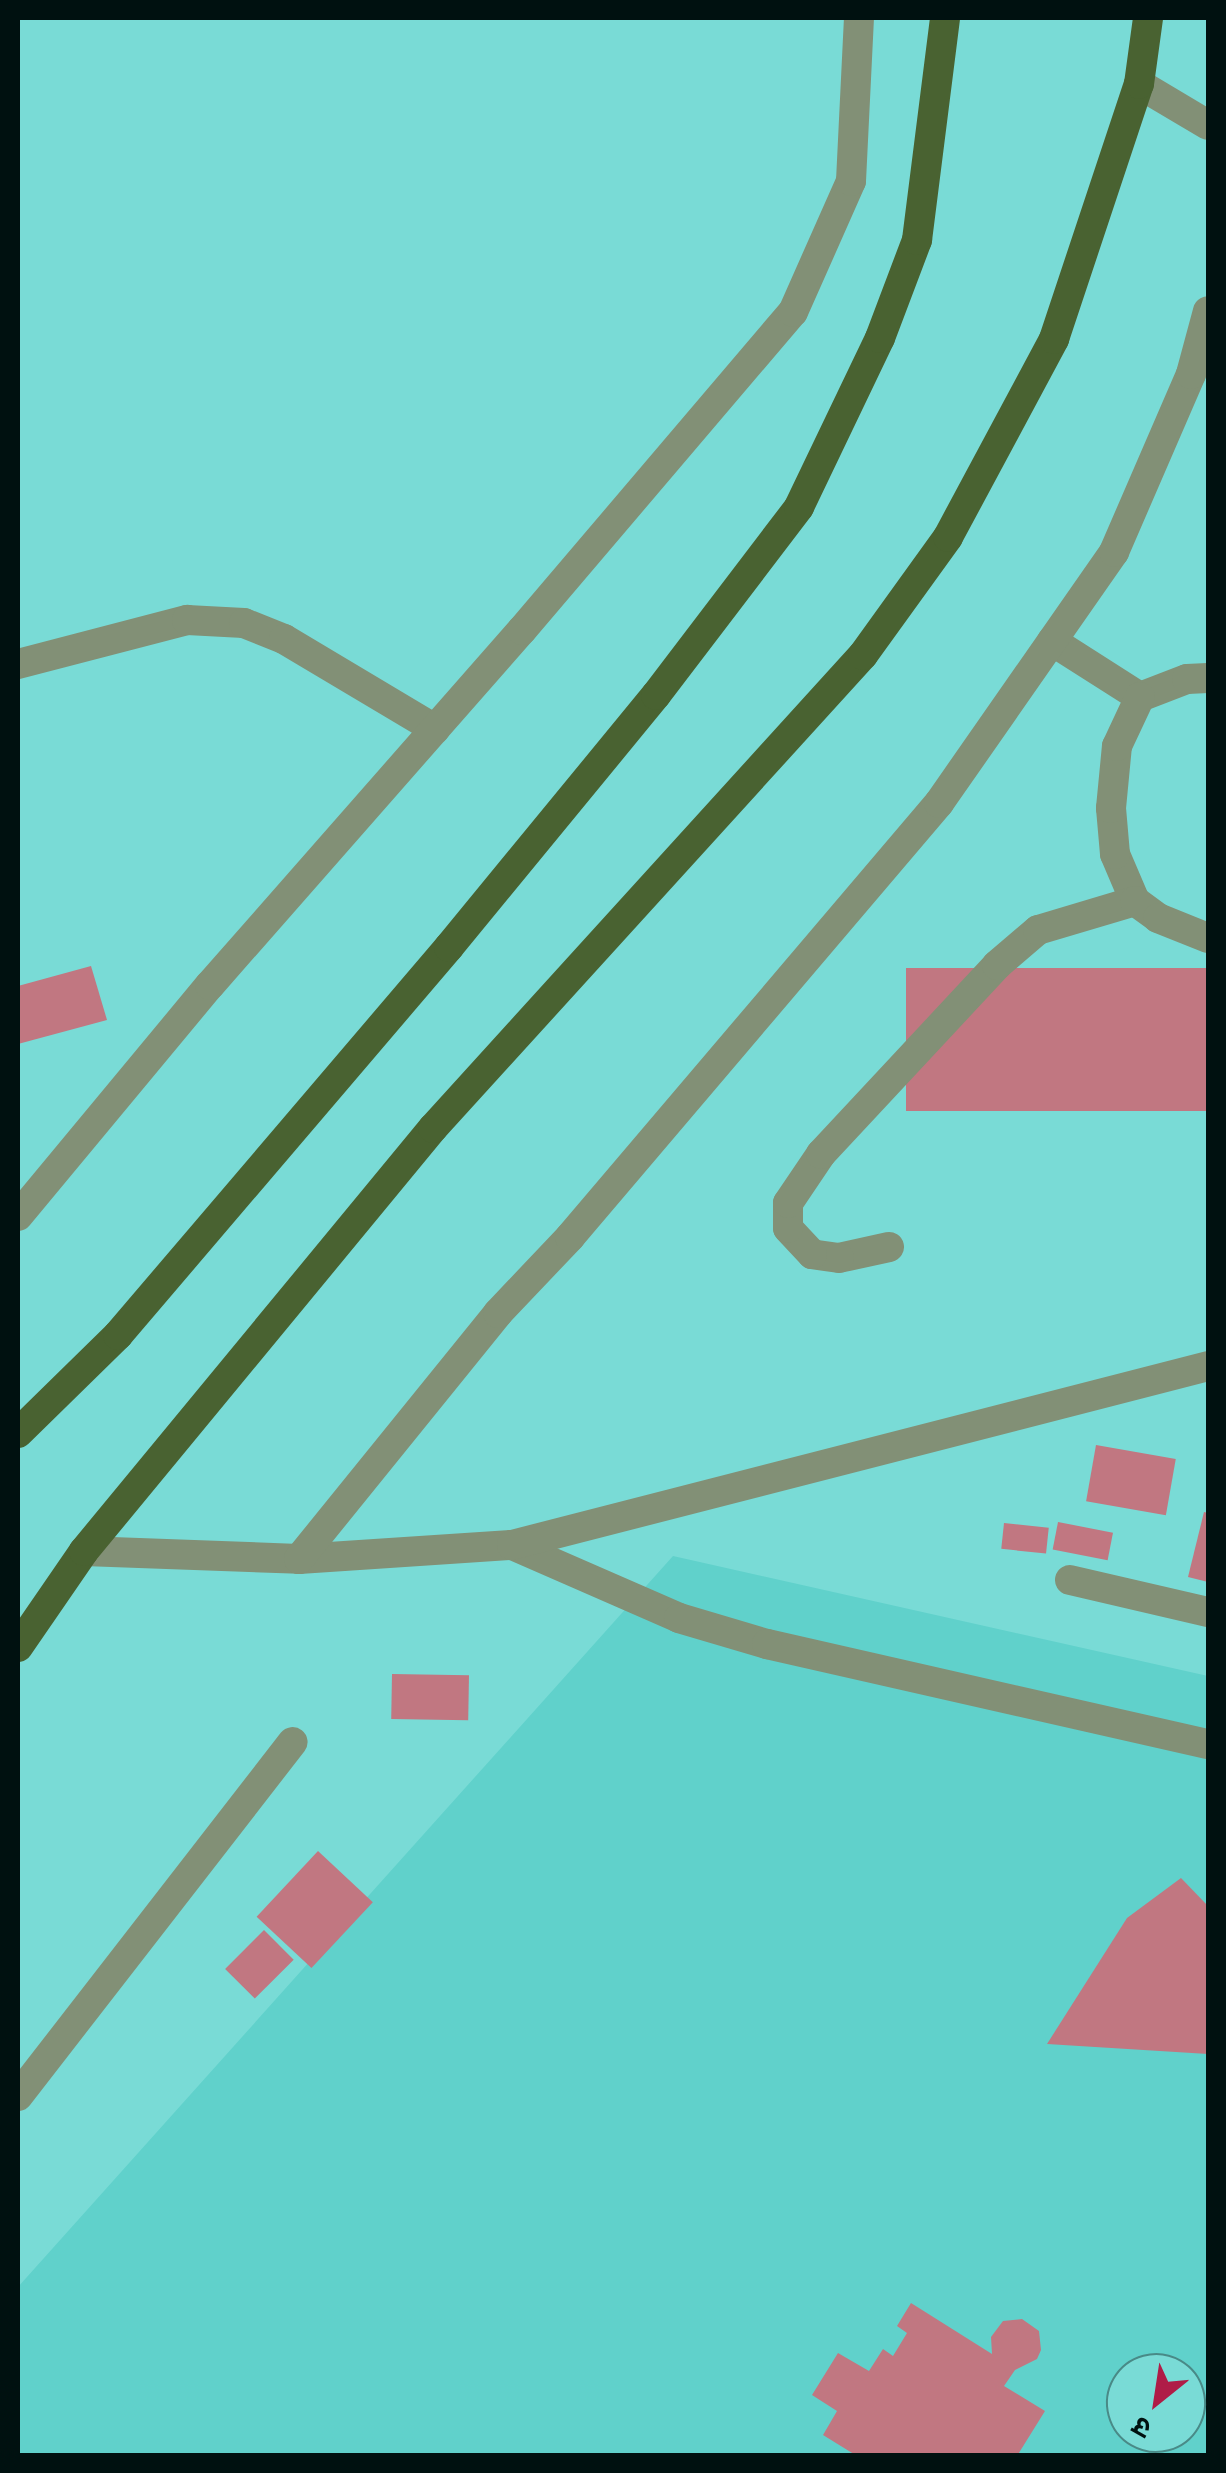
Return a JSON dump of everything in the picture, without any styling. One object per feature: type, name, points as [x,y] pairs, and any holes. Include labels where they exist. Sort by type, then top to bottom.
[{"type":"main road","points":[[18,1433],[118,1335],[450,948],[656,696],[799,506],[880,338],[917,240],[944,18]]},
{"type":"main road","points":[[18,1647],[84,1551],[433,1128],[864,656],[948,538],[1054,340],[1139,84],[1148,18]]},
{"type":"street","points":[[18,1216],[210,985],[793,312],[851,181],[859,18]]},
{"type":"street","points":[[1139,84],[1208,125]]},
{"type":"street","points":[[299,1558],[498,1313],[570,1237],[939,803],[1114,552],[1200,377],[1208,311]]},
{"type":"street","points":[[18,664],[187,620],[244,623],[317,657],[434,729]]},
{"type":"street","points":[[1052,641],[1140,697]]},
{"type":"street","points":[[1208,678],[1187,680],[1140,697],[1117,746],[1111,808],[1115,854],[1135,900],[1158,918],[1208,938]]},
{"type":"street","points":[[889,1247],[839,1258],[812,1254],[788,1228],[788,1203],[796,1186],[951,1010],[1019,945],[1053,923],[1135,900]]},
{"type":"street","points":[[84,1551],[299,1558],[512,1544],[1208,1366]]},
{"type":"street","points":[[512,1544],[679,1618],[767,1644],[1208,1744]]},
{"type":"street","points":[[1070,1580],[1208,1612]]},
{"type":"street","points":[[18,2096],[293,1742]]},
{"type":"shaded area","points":[[673,1556],[1208,1676],[1208,2455],[18,2456],[18,2287]]},
{"type":"building","points":[[91,966],[107,1020],[18,1044],[18,986]]},
{"type":"building","points":[[906,968],[1208,968],[1208,1111],[906,1111]]},
{"type":"building","points":[[1096,1445],[1176,1459],[1166,1515],[1086,1501]]},
{"type":"building","points":[[1204,1512],[1208,1513],[1208,1582],[1188,1577]]},
{"type":"building","points":[[1058,1522],[1113,1533],[1108,1560],[1053,1549]]},
{"type":"building","points":[[1004,1523],[1049,1528],[1046,1554],[1001,1549]]},
{"type":"building","points":[[392,1674],[469,1675],[468,1720],[391,1719]]},
{"type":"building","points":[[318,1851],[373,1902],[311,1968],[257,1917]]},
{"type":"building","points":[[1181,1878],[1208,1906],[1208,2054],[1047,2044],[1127,1918]]},
{"type":"building","points":[[264,1930],[294,1960],[255,1999],[225,1969]]},
{"type":"building","points":[[911,2303],[992,2354],[991,2337],[1003,2321],[1022,2319],[1039,2331],[1041,2350],[1037,2359],[1015,2370],[1004,2386],[1045,2411],[1017,2456],[857,2456],[823,2435],[837,2411],[812,2395],[838,2353],[869,2371],[883,2349],[893,2356],[907,2333],[897,2326]]}]
